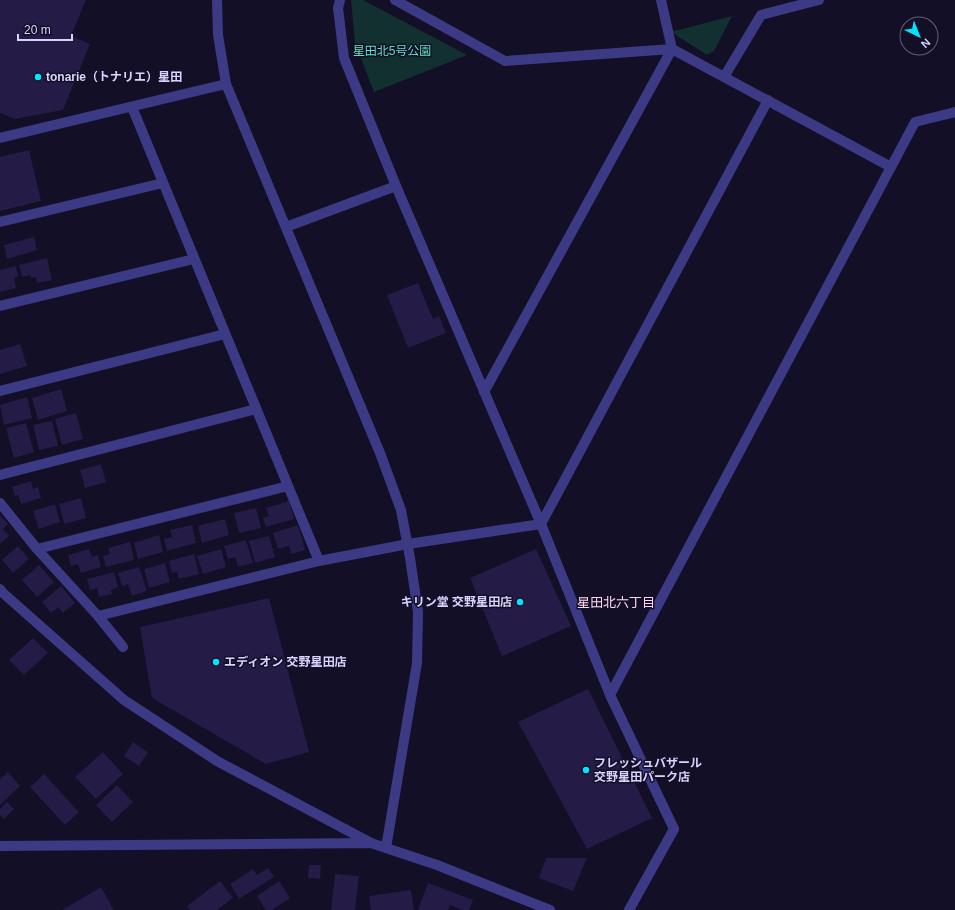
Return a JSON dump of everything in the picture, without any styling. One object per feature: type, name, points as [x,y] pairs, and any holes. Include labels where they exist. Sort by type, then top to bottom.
[{"type":"street","points":[[217,0],[218,35],[226,84],[380,453],[401,510],[408,544],[418,612],[417,663],[386,848]]},
{"type":"street","points":[[340,0],[338,8],[344,58],[396,186],[541,524],[610,695],[674,829],[629,910]]},
{"type":"street","points":[[395,0],[506,61],[672,49],[891,167]]},
{"type":"street","points":[[484,392],[672,49],[661,0]]},
{"type":"street","points":[[724,77],[761,15],[819,0]]},
{"type":"street","points":[[0,138],[226,84]]},
{"type":"street","points":[[541,524],[768,100]]},
{"type":"street","points":[[132,107],[319,561]]},
{"type":"street","points":[[610,695],[915,122],[955,112]]},
{"type":"street","points":[[0,222],[163,183]]},
{"type":"street","points":[[286,227],[396,186]]},
{"type":"street","points":[[0,306],[194,259]]},
{"type":"street","points":[[0,390],[225,334]]},
{"type":"street","points":[[0,475],[256,409]]},
{"type":"street","points":[[37,549],[288,486]]},
{"type":"street","points":[[0,503],[37,549],[98,616],[123,647]]},
{"type":"street","points":[[98,616],[319,561],[408,544],[541,524]]},
{"type":"street","points":[[0,589],[124,700],[217,761],[372,844],[437,865],[550,910]]},
{"type":"street","points":[[0,846],[372,844]]},
{"type":"green space","name":"星田北5号公園","points":[[351,0],[363,0],[467,55],[374,92],[355,43]]},
{"type":"green space","points":[[732,16],[714,51],[707,55],[671,32]]},
{"type":"building","name":"tonarie（トナリエ）星田","points":[[0,0],[86,0],[71,36],[90,44],[63,110],[15,119],[0,113]]},
{"type":"building","points":[[29,150],[41,201],[0,211],[0,157]]},
{"type":"building","points":[[34,237],[37,250],[7,259],[4,245]]},
{"type":"building","points":[[47,258],[52,280],[37,283],[36,277],[31,278],[30,275],[22,277],[19,265]]},
{"type":"building","points":[[16,266],[18,277],[14,278],[16,288],[0,292],[0,270]]},
{"type":"building","points":[[418,283],[433,319],[439,316],[446,333],[408,348],[387,295]]},
{"type":"building","points":[[20,344],[27,366],[0,374],[0,350]]},
{"type":"building","points":[[61,389],[67,411],[38,420],[32,398]]},
{"type":"building","points":[[27,397],[32,418],[4,425],[0,405]]},
{"type":"building","points":[[76,413],[83,439],[62,445],[55,419]]},
{"type":"building","points":[[52,421],[58,446],[39,450],[33,425]]},
{"type":"building","points":[[26,423],[34,452],[14,458],[6,428]]},
{"type":"building","points":[[101,464],[106,482],[85,488],[80,470]]},
{"type":"building","points":[[31,481],[33,489],[38,487],[41,498],[21,504],[18,495],[15,496],[12,487]]},
{"type":"building","points":[[81,498],[86,518],[64,524],[59,504]]},
{"type":"building","points":[[289,501],[294,519],[266,527],[263,518],[269,516],[266,508]]},
{"type":"building","points":[[55,504],[60,522],[39,529],[33,511]]},
{"type":"building","points":[[256,508],[261,528],[239,533],[234,513]]},
{"type":"building","points":[[0,515],[8,524],[3,529],[9,536],[0,544]]},
{"type":"building","points":[[225,519],[229,535],[202,543],[198,526]]},
{"type":"building","points":[[192,525],[196,543],[167,551],[164,539],[172,537],[170,530]]},
{"type":"building","points":[[298,525],[305,550],[291,554],[289,546],[278,549],[273,533]]},
{"type":"building","points":[[159,535],[163,552],[138,559],[134,543]]},
{"type":"building","points":[[269,536],[275,557],[255,563],[249,541]]},
{"type":"building","points":[[246,540],[253,563],[238,567],[235,557],[228,559],[224,546]]},
{"type":"building","points":[[130,542],[134,560],[106,567],[103,556],[110,554],[108,548]]},
{"type":"building","points":[[18,546],[29,559],[13,573],[2,560]]},
{"type":"building","points":[[89,549],[92,557],[98,555],[101,567],[81,573],[78,564],[71,566],[68,555]]},
{"type":"building","points":[[221,549],[226,567],[203,574],[197,556]]},
{"type":"building","name":"キリン堂 交野星田店","points":[[536,549],[571,626],[502,656],[470,578]]},
{"type":"building","points":[[194,554],[199,574],[179,579],[177,572],[172,573],[169,561]]},
{"type":"building","points":[[165,563],[170,582],[149,588],[144,569]]},
{"type":"building","points":[[39,565],[54,582],[37,597],[22,580]]},
{"type":"building","points":[[139,567],[147,591],[132,596],[128,584],[122,586],[118,573]]},
{"type":"building","points":[[114,572],[118,587],[111,590],[112,594],[99,597],[97,588],[90,590],[87,579]]},
{"type":"building","points":[[61,586],[75,603],[63,613],[58,607],[51,613],[42,602]]},
{"type":"building","name":"エディオン 交野星田店","points":[[269,598],[309,752],[266,764],[152,698],[140,627]]},
{"type":"building","points":[[33,638],[48,653],[24,675],[9,660]]},
{"type":"building","name":"フレッシュバザール 交野星田パーク店","points":[[588,689],[652,818],[587,849],[518,722]]},
{"type":"building","points":[[133,742],[148,752],[139,766],[124,756]]},
{"type":"building","points":[[103,752],[123,774],[96,799],[75,777]]},
{"type":"building","points":[[8,772],[20,786],[0,805],[0,779]]},
{"type":"building","points":[[44,774],[79,812],[65,825],[30,787]]},
{"type":"building","points":[[117,785],[133,802],[112,822],[96,805]]},
{"type":"building","points":[[7,802],[14,809],[4,819],[0,815],[0,809]]},
{"type":"building","points":[[546,858],[587,858],[573,891],[539,878]]},
{"type":"building","points":[[309,865],[321,865],[320,879],[308,878]]},
{"type":"building","points":[[268,868],[274,877],[239,899],[230,884],[253,869],[257,875]]},
{"type":"building","points":[[335,874],[359,876],[355,910],[331,910]]},
{"type":"building","points":[[220,881],[233,898],[217,910],[190,910],[187,906]]},
{"type":"building","points":[[279,881],[290,898],[272,910],[266,910],[257,896]]},
{"type":"building","points":[[428,883],[473,900],[469,910],[463,910],[450,905],[448,910],[418,909]]},
{"type":"building","points":[[101,887],[114,910],[62,910]]},
{"type":"building","points":[[411,890],[414,910],[371,910],[369,896]]},
{"type":"place","name":"tonarie（トナリエ）星田","points":[[38,77]]},
{"type":"place","name":"キリン堂 交野星田店","points":[[520,602]]},
{"type":"place","name":"エディオン 交野星田店","points":[[216,662]]},
{"type":"place","name":"フレッシュバザール 交野星田パーク店","points":[[586,770]]},
{"type":"district","name":"星田北六丁目","points":[[616,602]]}]
